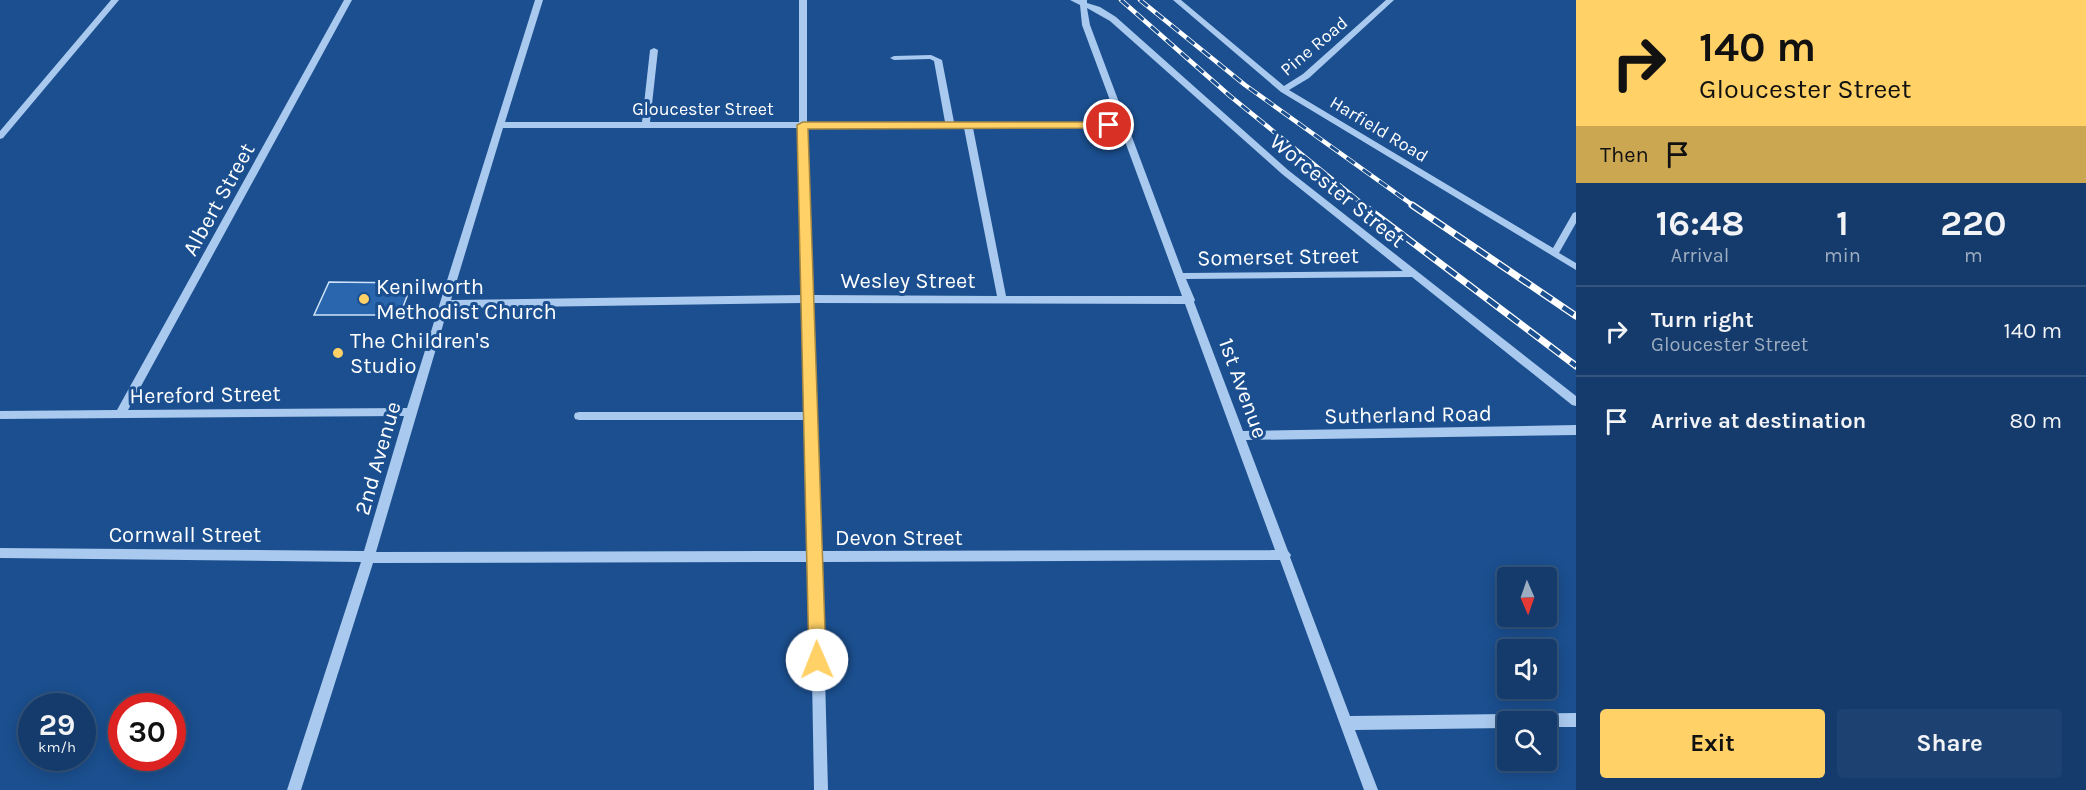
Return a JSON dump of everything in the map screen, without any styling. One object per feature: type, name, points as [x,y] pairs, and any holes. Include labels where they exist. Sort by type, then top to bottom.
[{"type":"street","points":[[0,136],[115,0]]},
{"type":"street","name":"Albert Street","points":[[120,414],[348,0]]},
{"type":"street","name":"2nd Avenue","points":[[294,790],[369,556],[411,412],[539,0]]},
{"type":"street","points":[[803,0],[803,125],[821,790]]},
{"type":"street","name":"Harfield Road","points":[[1177,0],[1284,90],[1576,267]]},
{"type":"street","name":"Pine Road","points":[[1284,90],[1306,76],[1390,0]]},
{"type":"street","name":"1st Avenue","points":[[1080,1],[1086,25],[1371,790]]},
{"type":"street","name":"Worcester Street","points":[[1080,1],[1113,20],[1285,172],[1576,402]]},
{"type":"street","points":[[646,125],[654,50]]},
{"type":"street","points":[[894,58],[931,57],[938,60],[950,125]]},
{"type":"street","name":"Gloucester Street","points":[[499,125],[1124,125]]},
{"type":"street","points":[[968,125],[1002,299]]},
{"type":"street","points":[[1554,254],[1576,215]]},
{"type":"street","name":"Somerset Street","points":[[1181,276],[1412,274]]},
{"type":"street","name":"Wesley Street","points":[[445,304],[808,299],[1190,300]]},
{"type":"street","name":"Hereford Street","points":[[0,415],[411,412]]},
{"type":"street","points":[[579,416],[812,416]]},
{"type":"street","name":"Sutherland Road","points":[[1241,436],[1576,430]]},
{"type":"street","name":"Cornwall Street","points":[[0,553],[369,556]]},
{"type":"street","name":"Devon Street","points":[[369,556],[396,558],[815,558],[1285,555]]},
{"type":"street","points":[[1346,723],[1576,720]]},
{"type":"building","name":"Kenilworth Methodist Church","points":[[329,282],[412,283],[400,315],[314,315]]},
{"type":"railway","points":[[1121,0],[1230,96],[1365,206]]},
{"type":"railway","points":[[1140,0],[1245,85],[1414,206]]},
{"type":"railway","points":[[1363,205],[1576,366]]},
{"type":"railway","points":[[1412,205],[1576,316]]},
{"type":"place","name":"Kenilworth Methodist Church","points":[[364,299]]},
{"type":"place","name":"The Children's Studio","points":[[338,353]]},
{"type":"route","points":[[817,660],[816,541],[803,125],[1109,125]]}]
